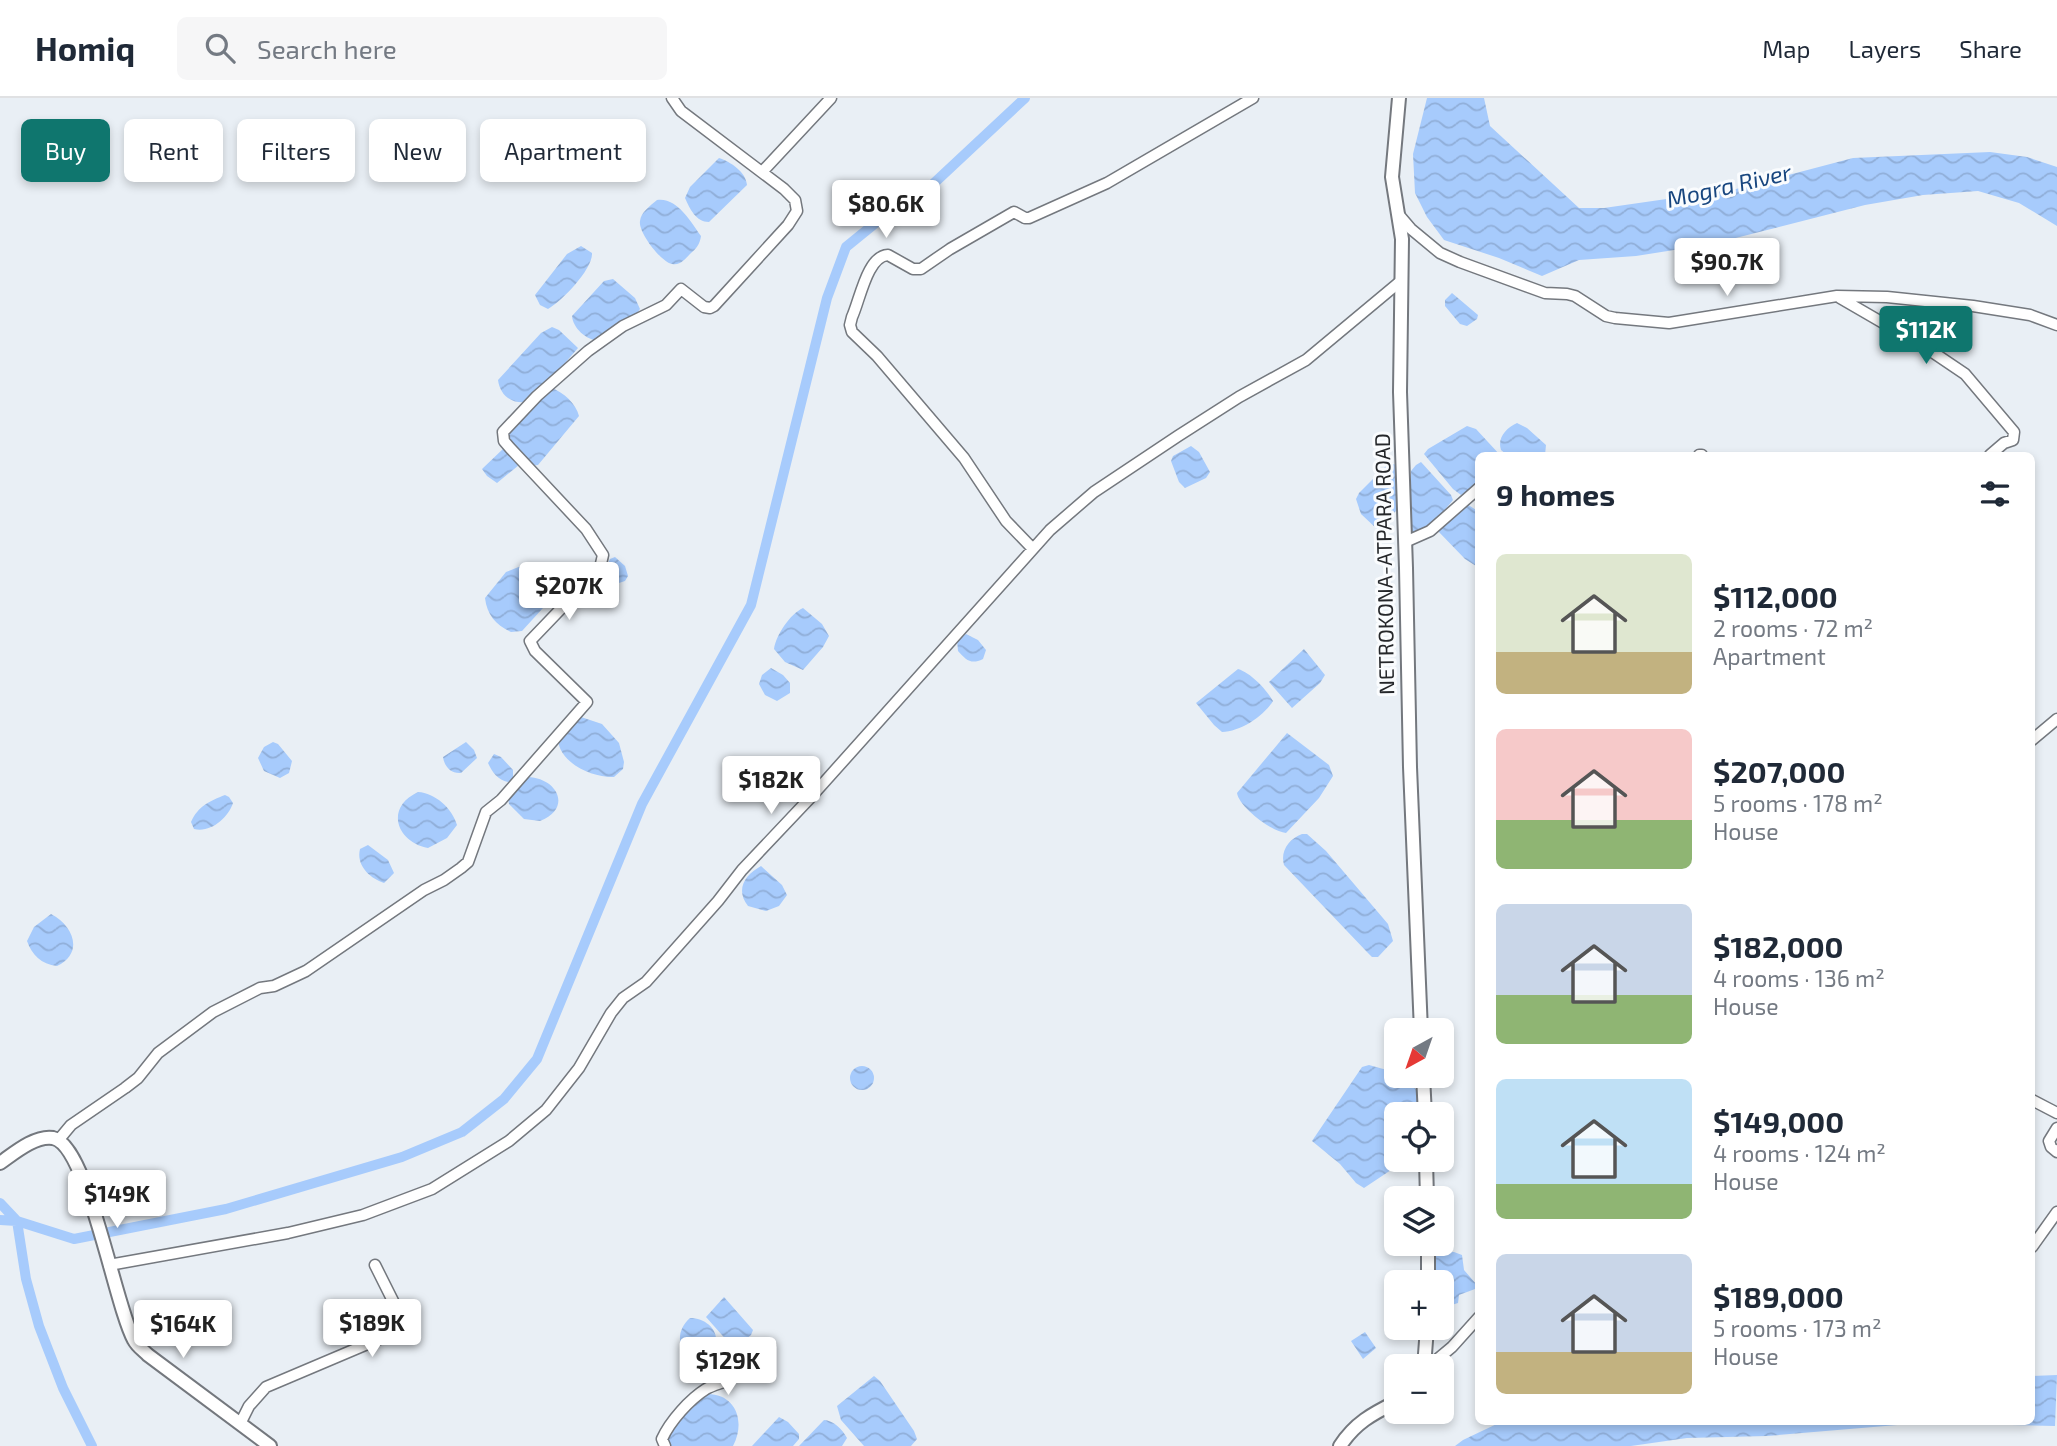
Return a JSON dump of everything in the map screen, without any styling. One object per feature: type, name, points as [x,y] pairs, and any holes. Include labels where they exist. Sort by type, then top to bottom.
[{"type":"street","points":[[61,1142],[71,1125],[138,1078],[158,1053],[213,1012],[260,988],[274,986],[306,971],[424,890],[461,868],[468,862],[486,812],[501,800],[587,702],[535,651],[530,641],[600,568],[603,555],[586,529],[510,448],[503,432],[537,396],[588,351],[623,326],[666,306],[681,289],[704,307],[714,306],[788,225],[797,211],[795,200],[681,111],[672,98]]},
{"type":"street","points":[[762,172],[831,98]]},
{"type":"street","points":[[1033,549],[1006,521],[964,458],[877,356],[852,332],[852,317],[872,266],[879,257],[888,255],[913,269],[921,269],[1014,212],[1029,218],[1107,183],[1253,98]]},
{"type":"street","name":"NETROKONA-ATPARA ROAD","points":[[1399,98],[1392,177],[1402,239],[1400,392],[1409,740],[1420,1018]]},
{"type":"street","points":[[1399,215],[1411,229],[1440,253],[1545,293],[1567,293],[1595,310],[1615,318],[1670,323],[1837,296],[1887,297],[1973,306],[2030,315],[2057,325]]},
{"type":"street","points":[[108,1265],[288,1233],[363,1215],[432,1189],[509,1141],[545,1110],[571,1078],[623,998],[646,982],[742,870],[811,797],[1050,530],[1094,492],[1240,397],[1306,360],[1402,279]]},
{"type":"street","points":[[1837,296],[1965,374],[2014,432],[2013,440],[1993,452]]},
{"type":"street","points":[[1405,542],[1430,531],[1475,492]]},
{"type":"street","points":[[2035,737],[2057,719]]},
{"type":"street","points":[[2035,1102],[2057,1113]]},
{"type":"street","points":[[2057,1128],[2049,1141],[2057,1152]]},
{"type":"street","points":[[0,1163],[18,1151],[45,1139],[61,1142],[93,1202],[108,1265],[137,1344],[270,1446]]},
{"type":"street","points":[[2035,1243],[2057,1212]]},
{"type":"street","points":[[240,1424],[249,1406],[266,1387],[410,1326],[396,1307],[375,1265]]},
{"type":"street","points":[[1443,1354],[1475,1321]]},
{"type":"street","points":[[665,1446],[662,1439],[667,1428],[697,1396],[708,1387],[729,1381],[771,1345]]},
{"type":"street","points":[[1340,1446],[1354,1427],[1367,1416],[1384,1408]]},
{"type":"water","points":[[1427,98],[1484,98],[1490,126],[1579,208],[1604,208],[1736,189],[1853,158],[1990,152],[2027,157],[2057,167],[2057,226],[2019,203],[1978,191],[1923,195],[1865,205],[1712,244],[1636,256],[1579,260],[1542,276],[1444,240],[1427,217],[1415,193],[1413,154]]},
{"type":"water","points":[[719,158],[737,168],[747,185],[709,222],[700,220],[685,198],[690,187]]},
{"type":"water","points":[[657,200],[671,202],[677,206],[701,236],[696,248],[677,264],[667,262],[657,252],[640,226],[642,215]]},
{"type":"water","points":[[581,246],[592,253],[582,276],[554,305],[548,309],[540,305],[535,295],[567,254]]},
{"type":"water","points":[[613,279],[635,298],[640,309],[635,316],[599,341],[594,340],[578,329],[572,316],[604,281]]},
{"type":"water","points":[[1452,293],[1478,315],[1477,319],[1467,326],[1460,324],[1445,306],[1445,300]]},
{"type":"water","points":[[552,327],[578,348],[526,402],[511,400],[501,390],[498,380],[541,333]]},
{"type":"water","points":[[551,388],[569,399],[579,416],[538,465],[530,466],[507,442],[504,432]]},
{"type":"water","points":[[1517,423],[1527,428],[1546,445],[1545,452],[1503,452],[1500,441],[1509,428]]},
{"type":"water","points":[[1467,426],[1476,429],[1497,452],[1475,452],[1475,486],[1461,495],[1424,454]]},
{"type":"water","points":[[1191,446],[1199,452],[1210,472],[1206,478],[1185,488],[1179,482],[1171,461],[1173,456]]},
{"type":"water","points":[[504,448],[519,465],[497,483],[482,469]]},
{"type":"water","points":[[1421,462],[1453,500],[1434,523],[1413,535],[1410,529],[1411,471]]},
{"type":"water","points":[[1389,463],[1397,465],[1398,509],[1377,529],[1361,514],[1356,499]]},
{"type":"water","points":[[1467,504],[1475,509],[1475,565],[1465,559],[1437,530]]},
{"type":"water","points":[[615,557],[625,566],[628,576],[625,581],[613,585],[603,575],[610,559]]},
{"type":"water","points":[[526,564],[537,568],[546,576],[552,585],[553,597],[522,631],[511,632],[493,619],[485,598],[506,572]]},
{"type":"water","points":[[803,608],[822,624],[829,636],[803,670],[785,662],[774,649],[784,626]]},
{"type":"water","points":[[966,634],[978,640],[986,650],[983,659],[969,661],[958,651],[957,640]]},
{"type":"water","points":[[1304,649],[1325,675],[1320,683],[1292,708],[1269,682]]},
{"type":"water","points":[[771,668],[790,683],[790,693],[777,701],[765,695],[759,684],[762,675]]},
{"type":"water","points":[[1238,669],[1258,682],[1273,701],[1251,722],[1222,732],[1196,703]]},
{"type":"water","points":[[577,718],[602,724],[619,743],[623,769],[614,777],[597,775],[579,768],[571,763],[560,749],[558,740]]},
{"type":"water","points":[[1287,733],[1329,765],[1333,776],[1319,798],[1286,833],[1257,818],[1239,799],[1237,793]]},
{"type":"water","points":[[273,742],[278,744],[292,761],[289,773],[280,778],[264,771],[258,758],[264,747]]},
{"type":"water","points":[[466,742],[477,758],[461,773],[451,771],[443,757]]},
{"type":"water","points":[[494,754],[501,757],[513,770],[513,780],[504,781],[493,772],[488,763]]},
{"type":"water","points":[[528,777],[547,782],[557,795],[556,809],[540,821],[524,819],[509,804],[508,798]]},
{"type":"water","points":[[418,792],[431,795],[442,802],[457,825],[447,838],[428,848],[409,839],[399,824],[401,807]]},
{"type":"water","points":[[225,795],[233,803],[223,819],[207,829],[194,829],[191,822],[197,812],[209,802]]},
{"type":"water","points":[[1302,834],[1307,834],[1326,851],[1388,924],[1393,941],[1378,957],[1372,957],[1284,865],[1283,855],[1287,846]]},
{"type":"water","points":[[368,845],[388,860],[394,873],[384,883],[373,878],[362,865],[360,849]]},
{"type":"water","points":[[761,866],[782,885],[787,895],[779,906],[766,911],[748,906],[742,894],[746,878]]},
{"type":"water","points":[[51,914],[65,925],[73,940],[71,954],[57,966],[38,958],[27,941],[34,927]]},
{"type":"water","points":[[1369,1065],[1384,1069],[1384,1088],[1415,1088],[1419,1092],[1419,1102],[1384,1102],[1384,1172],[1388,1172],[1364,1188],[1312,1141],[1362,1067]]},
{"type":"water","points":[[862,1066],[871,1069],[874,1078],[871,1087],[862,1090],[853,1087],[850,1078],[853,1069]]},
{"type":"water","points":[[1454,1252],[1462,1255],[1464,1270],[1475,1283],[1475,1289],[1459,1295],[1458,1303],[1454,1304],[1454,1270],[1432,1270],[1433,1256],[1454,1256]]},
{"type":"water","points":[[724,1297],[753,1330],[737,1347],[729,1343],[706,1317]]},
{"type":"water","points":[[690,1318],[705,1322],[715,1332],[715,1345],[704,1358],[689,1354],[681,1344],[681,1331]]},
{"type":"water","points":[[1365,1332],[1376,1348],[1363,1359],[1351,1341]]},
{"type":"water","points":[[2057,1375],[2055,1426],[2010,1425],[2035,1425],[2035,1376]]},
{"type":"water","points":[[874,1376],[914,1431],[917,1439],[911,1446],[864,1446],[841,1420],[837,1406]]},
{"type":"water","points":[[706,1394],[725,1398],[736,1411],[738,1428],[733,1446],[670,1446],[668,1438],[693,1404]]},
{"type":"water","points":[[779,1417],[799,1434],[799,1439],[793,1446],[752,1446]]},
{"type":"water","points":[[824,1420],[834,1424],[845,1435],[847,1438],[842,1446],[799,1446]]},
{"type":"water","points":[[1495,1425],[1897,1425],[1767,1436],[1687,1438],[1631,1446],[1455,1446]]},
{"type":"waterway","points":[[0,1220],[17,1221],[74,1239],[226,1209],[402,1157],[462,1132],[504,1099],[537,1059],[642,804],[751,605],[827,298],[846,247],[889,212],[932,185],[1025,98]]},
{"type":"waterway","points":[[0,1203],[17,1221],[26,1279],[39,1326],[63,1388],[92,1446]]},
{"type":"water label","name":"Mogra River","points":[[1729,186]]}]
